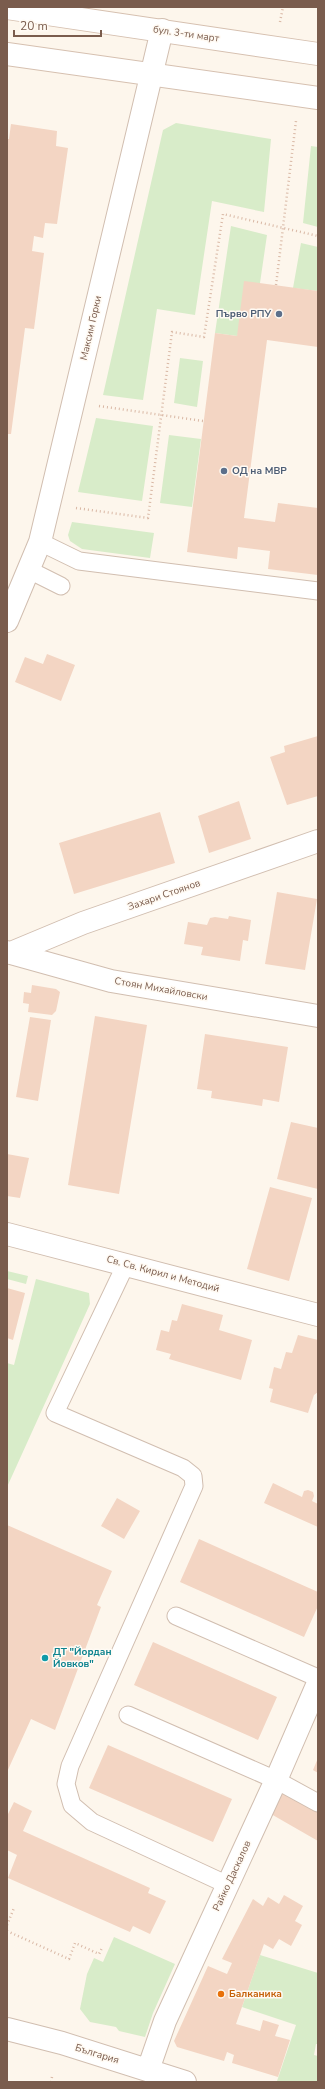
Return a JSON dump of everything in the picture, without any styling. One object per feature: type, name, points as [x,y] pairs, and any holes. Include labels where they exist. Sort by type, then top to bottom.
[{"type":"street","name":"бул. 3-ти март","points":[[7,8],[318,54]]},
{"type":"street","name":"Максим Горки","points":[[7,621],[40,542],[162,30]]},
{"type":"street","points":[[7,54],[309,96]]},
{"type":"street","name":"Захари Стоянов","points":[[9,952],[83,923],[318,841]]},
{"type":"street","name":"Стоян Михайловски","points":[[9,952],[110,981],[318,1016]]},
{"type":"street","name":"Св. Св. Кирил и Методий","points":[[7,1234],[318,1315]]},
{"type":"street","name":"Райко Даскалов","points":[[148,2070],[165,2021],[276,1780],[318,1683]]},
{"type":"street","name":"България","points":[[7,2029],[62,2043],[185,2082]]},
{"type":"lane","points":[[40,542],[79,560],[318,592]]},
{"type":"lane","points":[[29,570],[61,586]]},
{"type":"lane","points":[[126,1264],[55,1413],[183,1468],[193,1476],[194,1486],[70,1766],[66,1784],[72,1805],[92,1822],[228,1885]]},
{"type":"lane","points":[[176,1616],[318,1678]]},
{"type":"lane","points":[[128,1715],[276,1780],[318,1803]]},
{"type":"path","points":[[276,286],[283,228],[309,96]]},
{"type":"path","points":[[49,504],[148,518],[172,332],[204,338],[223,214],[318,236]]},
{"type":"path","points":[[73,402],[203,421]]},
{"type":"path","points":[[7,1925],[14,1908]]},
{"type":"path","points":[[7,1931],[69,1959],[75,1943],[99,1954],[102,1948]]},
{"type":"path","points":[[51,2082],[52,2077]]},
{"type":"green space","points":[[176,123],[271,139],[264,212],[212,201],[195,315],[157,309],[143,400],[103,395],[163,130]]},
{"type":"green space","points":[[311,146],[318,147],[318,227],[303,223]]},
{"type":"green space","points":[[231,226],[267,235],[260,283],[237,336],[215,333]]},
{"type":"green space","points":[[301,243],[318,247],[318,291],[293,288]]},
{"type":"green space","points":[[180,358],[203,361],[197,407],[174,403]]},
{"type":"green space","points":[[96,418],[153,426],[142,501],[78,492]]},
{"type":"green space","points":[[169,435],[201,439],[192,507],[160,503]]},
{"type":"green space","points":[[72,522],[154,533],[150,558],[82,549],[70,541],[68,535]]},
{"type":"green space","points":[[7,1271],[28,1276],[26,1284],[7,1279]]},
{"type":"green space","points":[[36,1279],[89,1293],[90,1304],[7,1487],[7,1363],[14,1365]]},
{"type":"green space","points":[[114,1937],[175,1964],[153,2013],[145,2037],[119,2031],[116,2027],[90,2022],[80,2009],[87,1974],[94,1958],[103,1962]]},
{"type":"green space","points":[[260,1955],[318,1973],[318,2044],[316,2044],[314,2055],[318,2056],[318,2082],[277,2081],[296,2025],[242,2007]]},
{"type":"building","points":[[11,124],[57,131],[56,146],[68,148],[57,224],[45,223],[43,238],[34,236],[32,251],[44,253],[34,329],[25,328],[11,434],[7,434],[7,139],[9,139]]},
{"type":"building","name":"ОД на МВР","points":[[244,281],[318,291],[318,347],[267,340],[244,518],[275,522],[278,503],[318,508],[318,575],[268,569],[270,551],[238,547],[237,559],[187,552],[215,333],[237,336]]},
{"type":"building","points":[[47,654],[75,665],[61,701],[15,682],[25,657],[43,664]]},
{"type":"building","points":[[318,736],[318,796],[287,805],[270,757],[285,752],[284,746]]},
{"type":"building","points":[[239,801],[251,839],[209,853],[198,816]]},
{"type":"building","points":[[160,812],[175,863],[74,894],[59,843]]},
{"type":"building","points":[[277,892],[317,899],[305,970],[265,964]]},
{"type":"building","points":[[229,916],[251,920],[248,941],[243,940],[240,961],[201,955],[203,947],[184,944],[188,922],[207,925],[210,918],[215,917],[228,919]]},
{"type":"building","points":[[32,985],[56,989],[60,992],[56,1011],[52,1015],[28,1012],[29,1004],[23,1003],[24,992],[31,993]]},
{"type":"building","points":[[95,1016],[147,1025],[119,1194],[68,1185]]},
{"type":"building","points":[[30,1017],[51,1020],[38,1101],[16,1097]]},
{"type":"building","points":[[205,1034],[288,1047],[279,1102],[263,1099],[262,1106],[211,1098],[212,1091],[197,1089]]},
{"type":"building","points":[[291,1122],[318,1128],[318,1189],[277,1179]]},
{"type":"building","points":[[7,1154],[29,1158],[20,1198],[7,1196]]},
{"type":"building","points":[[270,1187],[312,1198],[289,1281],[247,1269]]},
{"type":"building","points":[[7,1288],[25,1293],[13,1340],[7,1338]]},
{"type":"building","points":[[182,1304],[223,1315],[219,1330],[252,1340],[241,1380],[169,1359],[171,1354],[156,1350],[161,1330],[169,1332],[172,1320],[177,1321]]},
{"type":"building","points":[[298,1335],[318,1340],[318,1392],[314,1395],[308,1413],[270,1402],[273,1389],[269,1388],[274,1367],[281,1369],[286,1352],[292,1353]]},
{"type":"building","points":[[273,1483],[302,1497],[304,1491],[308,1490],[313,1492],[314,1496],[312,1501],[318,1504],[318,1527],[264,1503]]},
{"type":"building","points":[[117,1498],[140,1511],[124,1539],[101,1526]]},
{"type":"building","name":"ДТ \"Йордан Йовков\"","points":[[7,1525],[112,1571],[97,1605],[101,1607],[55,1730],[31,1719],[7,1772]]},
{"type":"building","points":[[199,1539],[318,1592],[318,1606],[304,1637],[180,1582]]},
{"type":"building","points":[[153,1642],[277,1697],[258,1740],[134,1685]]},
{"type":"building","points":[[108,1745],[232,1799],[213,1842],[89,1788]]},
{"type":"building","points":[[318,1758],[318,1773],[313,1770]]},
{"type":"building","points":[[283,1792],[318,1811],[318,1841],[271,1814]]},
{"type":"building","points":[[14,1802],[32,1811],[23,1831],[150,1888],[148,1893],[166,1901],[150,1934],[133,1926],[130,1932],[8,1878],[17,1855],[7,1850],[7,1816]]},
{"type":"building","points":[[284,1895],[303,1906],[295,1921],[302,1925],[291,1946],[279,1939],[273,1949],[264,1944],[236,2024],[260,2031],[263,2020],[279,2025],[275,2036],[290,2040],[278,2077],[232,2063],[234,2055],[227,2052],[224,2061],[177,2047],[174,2041],[208,1966],[227,1974],[232,1963],[222,1959],[253,1899],[263,1906],[268,1897],[279,1904]]},
{"type":"place","name":"Първо РПУ","points":[[279,314]]},
{"type":"place","name":"ОД на МВР","points":[[224,471]]},
{"type":"place","name":"ДТ \"Йордан Йовков\"","points":[[45,1658]]},
{"type":"place","name":"Балканика","points":[[221,1994]]}]
